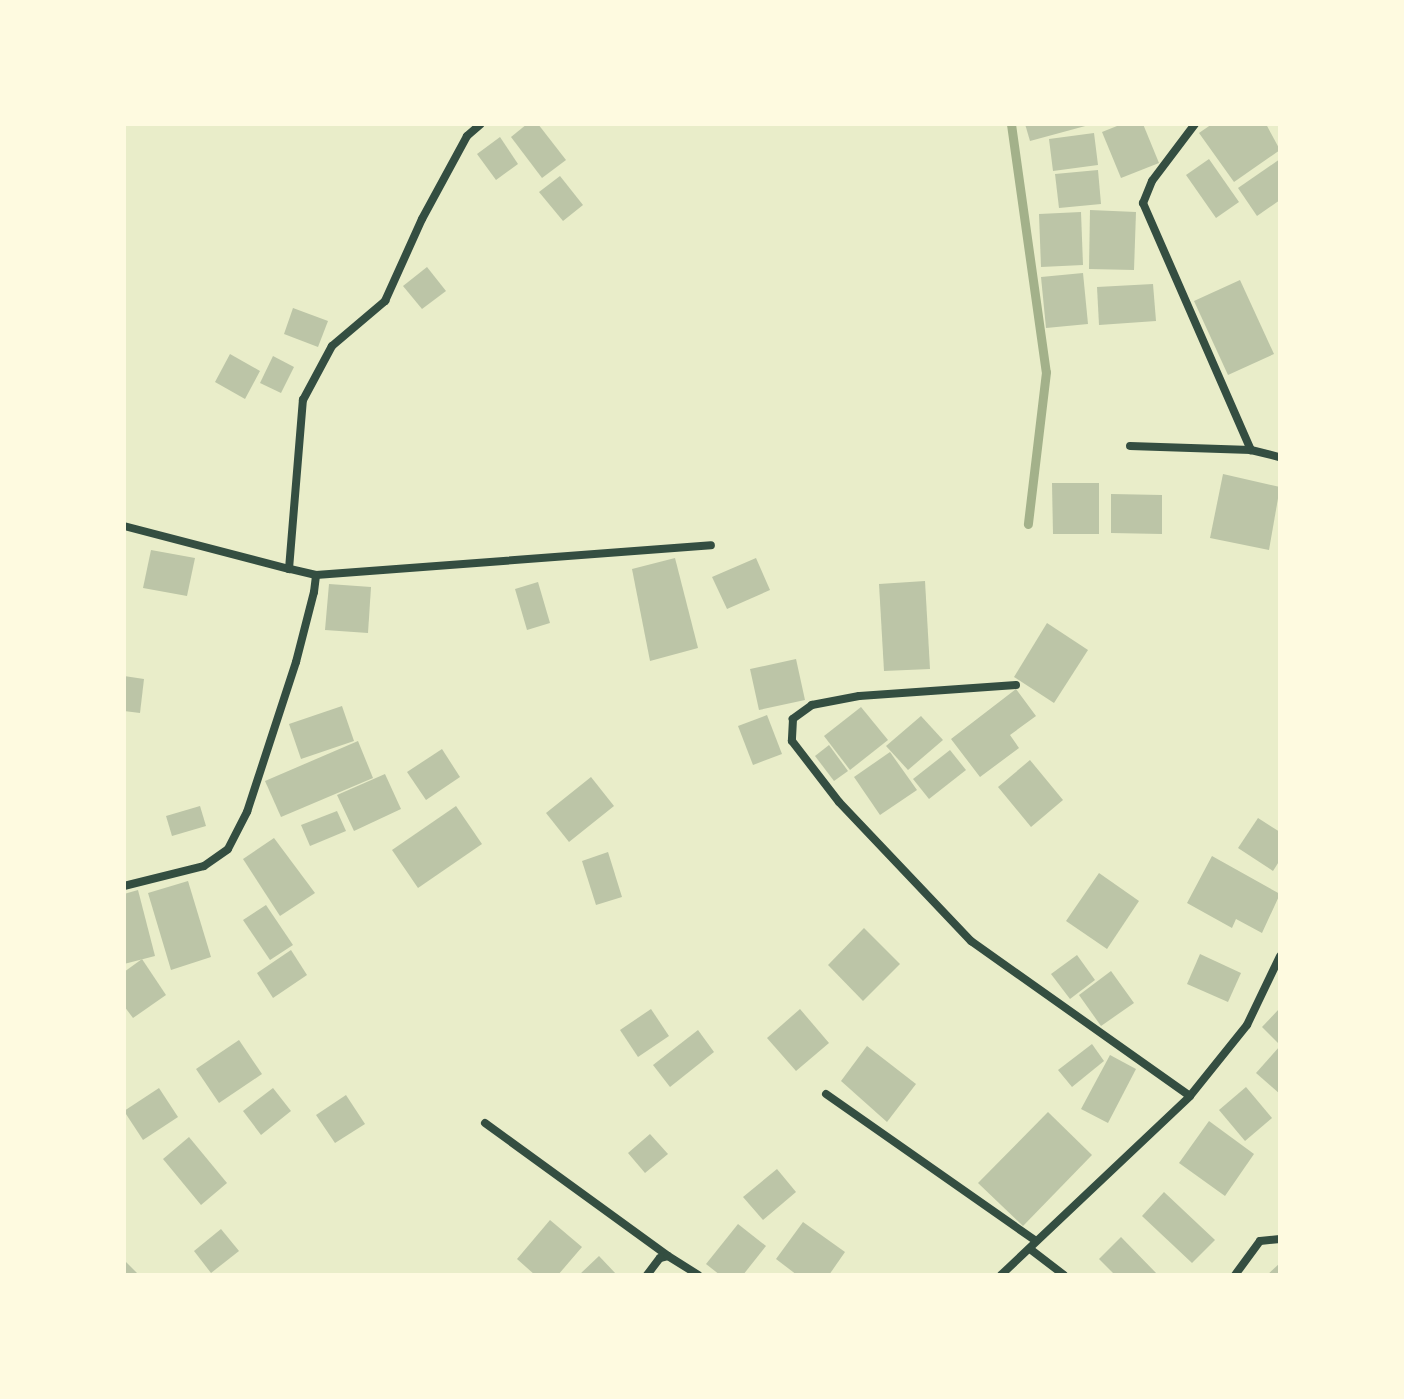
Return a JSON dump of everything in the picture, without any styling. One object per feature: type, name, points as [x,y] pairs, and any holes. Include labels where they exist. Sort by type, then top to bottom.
[{"type":"street","points":[[289,569],[303,400],[332,346],[385,301],[437,191],[467,136],[481,124]]},
{"type":"street","points":[[1195,124],[1152,181],[1143,203],[1251,450]]},
{"type":"street","points":[[1130,446],[1251,450],[1280,457]]},
{"type":"street","points":[[124,526],[316,575],[711,545]]},
{"type":"street","points":[[124,886],[204,866],[228,849],[247,812],[296,662],[316,575]]},
{"type":"street","points":[[1016,685],[859,696],[812,705],[793,719],[792,741],[839,802],[971,941],[1190,1096]]},
{"type":"street","points":[[1001,1275],[1190,1096],[1247,1025],[1280,956]]},
{"type":"street","points":[[826,1094],[1036,1241]]},
{"type":"street","points":[[485,1123],[698,1275]]},
{"type":"street","points":[[1235,1275],[1260,1241],[1280,1239]]},
{"type":"street","points":[[1030,1249],[1064,1275]]},
{"type":"street","points":[[647,1275],[660,1258],[668,1256]]},
{"type":"building","points":[[527,124],[538,124],[566,160],[542,178],[511,137]]},
{"type":"building","points":[[1025,124],[1089,124],[1089,125],[1030,141]]},
{"type":"building","points":[[1122,124],[1143,124],[1159,163],[1121,178],[1102,132]]},
{"type":"building","points":[[1212,124],[1266,124],[1280,150],[1234,182],[1199,133]]},
{"type":"building","points":[[1094,133],[1098,165],[1053,171],[1049,139]]},
{"type":"building","points":[[500,137],[518,164],[496,180],[477,154]]},
{"type":"building","points":[[1209,159],[1239,202],[1216,218],[1186,175]]},
{"type":"building","points":[[1280,159],[1280,200],[1257,216],[1238,188]]},
{"type":"building","points":[[1098,170],[1101,204],[1059,208],[1055,174]]},
{"type":"building","points":[[560,176],[583,205],[563,221],[539,192]]},
{"type":"building","points":[[1090,210],[1136,212],[1134,270],[1089,269]]},
{"type":"building","points":[[1081,212],[1083,265],[1041,267],[1039,214]]},
{"type":"building","points":[[427,267],[446,291],[422,309],[403,286]]},
{"type":"building","points":[[1083,273],[1088,324],[1046,328],[1041,277]]},
{"type":"building","points":[[1240,280],[1274,354],[1228,375],[1194,301]]},
{"type":"building","points":[[1153,284],[1156,321],[1099,325],[1097,287]]},
{"type":"building","points":[[293,308],[328,321],[318,347],[284,334]]},
{"type":"building","points":[[230,354],[260,371],[245,399],[215,382]]},
{"type":"building","points":[[273,356],[294,367],[281,393],[260,383]]},
{"type":"building","points":[[1223,474],[1280,487],[1269,550],[1210,538]]},
{"type":"building","points":[[1052,483],[1099,483],[1099,534],[1053,534]]},
{"type":"building","points":[[1111,494],[1162,495],[1162,534],[1111,533]]},
{"type":"building","points":[[151,550],[195,558],[187,596],[143,588]]},
{"type":"building","points":[[675,558],[698,648],[650,661],[632,569]]},
{"type":"building","points":[[756,558],[770,590],[727,609],[712,577]]},
{"type":"building","points":[[925,581],[930,669],[884,671],[879,584]]},
{"type":"building","points":[[538,582],[550,623],[527,630],[515,589]]},
{"type":"building","points":[[329,584],[371,587],[368,633],[325,630]]},
{"type":"building","points":[[1047,623],[1088,650],[1054,703],[1014,677]]},
{"type":"building","points":[[796,659],[805,700],[759,710],[750,669]]},
{"type":"building","points":[[124,676],[144,679],[140,713],[124,711]]},
{"type":"building","points":[[1016,689],[1036,716],[1010,735],[1019,748],[980,777],[951,739]]},
{"type":"building","points":[[342,706],[354,741],[301,759],[289,724]]},
{"type":"building","points":[[861,707],[888,740],[850,770],[824,736]]},
{"type":"building","points":[[767,715],[782,754],[753,765],[738,726]]},
{"type":"building","points":[[921,716],[943,740],[908,770],[886,746]]},
{"type":"building","points":[[358,741],[373,778],[281,817],[265,781]]},
{"type":"building","points":[[829,745],[848,771],[834,781],[815,756]]},
{"type":"building","points":[[442,749],[460,777],[426,800],[407,772]]},
{"type":"building","points":[[950,750],[966,770],[929,799],[913,779]]},
{"type":"building","points":[[890,752],[917,790],[880,815],[854,777]]},
{"type":"building","points":[[1030,760],[1063,800],[1031,827],[998,787]]},
{"type":"building","points":[[385,774],[401,809],[354,831],[337,795]]},
{"type":"building","points":[[591,777],[614,806],[569,842],[546,813]]},
{"type":"building","points":[[200,806],[206,826],[172,836],[166,816]]},
{"type":"building","points":[[456,806],[482,844],[418,888],[392,850]]},
{"type":"building","points":[[337,811],[346,831],[310,846],[301,825]]},
{"type":"building","points":[[1258,818],[1280,832],[1280,860],[1273,871],[1238,848]]},
{"type":"building","points":[[274,838],[315,893],[280,916],[243,859]]},
{"type":"building","points":[[608,852],[622,897],[596,905],[582,861]]},
{"type":"building","points":[[1212,856],[1280,894],[1262,933],[1236,919],[1232,928],[1187,903]]},
{"type":"building","points":[[1099,873],[1139,901],[1107,949],[1066,921]]},
{"type":"building","points":[[188,881],[211,957],[171,970],[148,893]]},
{"type":"building","points":[[138,890],[155,956],[124,964],[124,894]]},
{"type":"building","points":[[266,905],[293,945],[270,960],[243,920]]},
{"type":"building","points":[[864,928],[900,964],[863,1001],[828,965]]},
{"type":"building","points":[[291,950],[307,975],[273,998],[257,973]]},
{"type":"building","points":[[1200,954],[1241,973],[1228,1002],[1187,984]]},
{"type":"building","points":[[1077,955],[1095,980],[1070,999],[1051,974]]},
{"type":"building","points":[[142,959],[166,995],[133,1018],[124,1006],[124,972]]},
{"type":"building","points":[[1111,971],[1134,1003],[1101,1026],[1079,995]]},
{"type":"building","points":[[1280,1008],[1280,1045],[1262,1027]]},
{"type":"building","points":[[651,1009],[669,1036],[638,1057],[620,1030]]},
{"type":"building","points":[[800,1009],[829,1043],[796,1071],[767,1038]]},
{"type":"building","points":[[698,1030],[714,1052],[670,1087],[653,1065]]},
{"type":"building","points":[[239,1040],[262,1074],[219,1103],[196,1069]]},
{"type":"building","points":[[1092,1044],[1104,1061],[1072,1087],[1058,1070]]},
{"type":"building","points":[[867,1046],[916,1084],[887,1122],[841,1081]]},
{"type":"building","points":[[1280,1046],[1280,1094],[1256,1073]]},
{"type":"building","points":[[1110,1055],[1136,1069],[1108,1123],[1081,1109]]},
{"type":"building","points":[[1246,1087],[1272,1118],[1245,1141],[1219,1110]]},
{"type":"building","points":[[159,1088],[178,1117],[143,1140],[124,1111]]},
{"type":"building","points":[[273,1088],[291,1111],[261,1135],[243,1111]]},
{"type":"building","points":[[346,1095],[365,1124],[335,1143],[316,1115]]},
{"type":"building","points":[[1048,1112],[1092,1155],[1023,1226],[978,1183]]},
{"type":"building","points":[[1209,1121],[1254,1154],[1225,1196],[1179,1163]]},
{"type":"building","points":[[650,1134],[668,1154],[645,1173],[628,1153]]},
{"type":"building","points":[[189,1137],[227,1183],[201,1205],[163,1159]]},
{"type":"building","points":[[777,1169],[796,1192],[763,1220],[743,1197]]},
{"type":"building","points":[[1164,1192],[1215,1240],[1192,1263],[1142,1216]]},
{"type":"building","points":[[550,1220],[582,1247],[558,1275],[535,1275],[517,1259]]},
{"type":"building","points":[[803,1222],[845,1252],[829,1275],[797,1275],[776,1259]]},
{"type":"building","points":[[738,1224],[766,1246],[743,1275],[720,1275],[706,1264]]},
{"type":"building","points":[[221,1229],[239,1251],[211,1273],[194,1251]]},
{"type":"building","points":[[1121,1237],[1158,1275],[1115,1275],[1099,1259]]},
{"type":"building","points":[[599,1256],[617,1275],[579,1275]]},
{"type":"building","points":[[124,1260],[139,1275],[124,1275]]},
{"type":"building","points":[[1280,1263],[1280,1275],[1267,1275]]},
{"type":"waterway","points":[[1011,124],[1046,372],[1028,524]]}]
